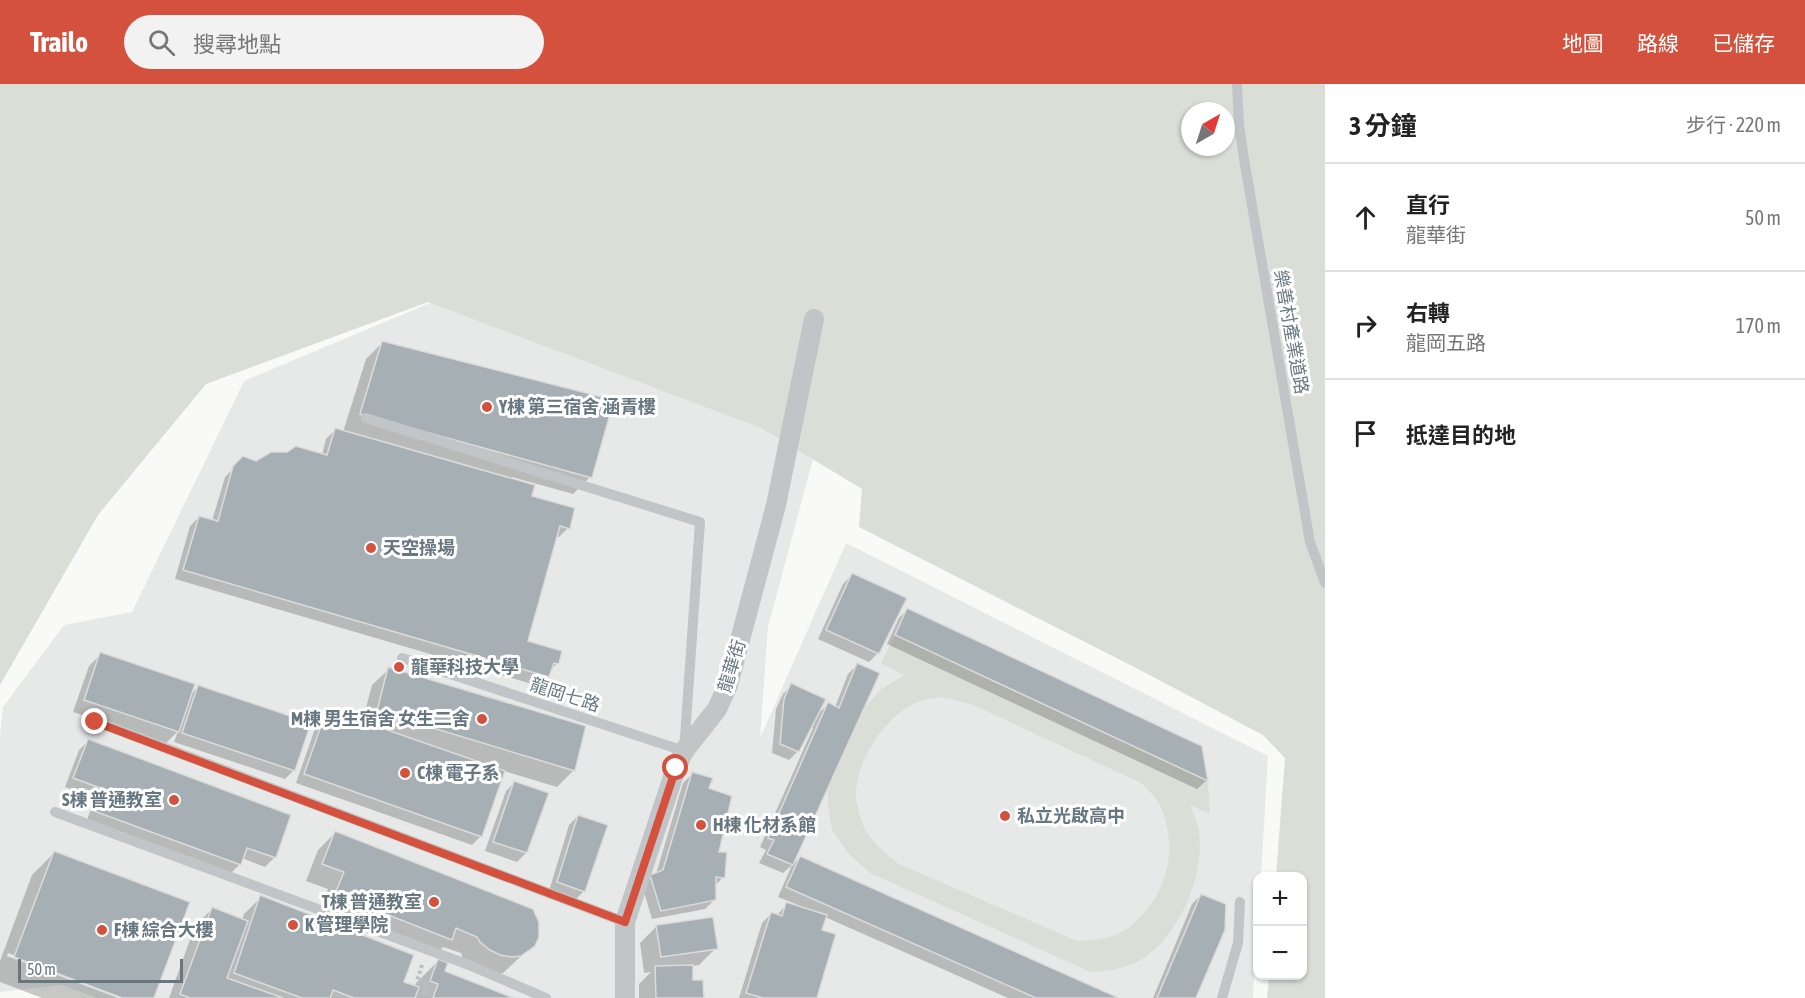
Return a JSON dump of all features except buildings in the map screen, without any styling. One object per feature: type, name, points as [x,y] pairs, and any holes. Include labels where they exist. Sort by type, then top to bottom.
[{"type":"street","name":"龍華街","points":[[625,998],[625,922],[676,768],[684,752],[717,710],[728,685],[776,505],[814,319]]},
{"type":"lane","name":"樂善村產業道路","points":[[1237,84],[1239,125],[1244,159],[1308,531],[1325,583]]},
{"type":"lane","points":[[366,418],[700,522],[684,752]]},
{"type":"lane","name":"龍岡七路","points":[[402,658],[684,752]]},
{"type":"lane","points":[[95,722],[625,922]]},
{"type":"lane","points":[[55,812],[428,950],[546,998]]},
{"type":"lane","points":[[1222,998],[1238,943],[1240,902]]},
{"type":"path","points":[[423,998],[428,985],[417,981],[428,950]]},
{"type":"shaded area","points":[[0,84],[1325,84],[1325,998],[1267,998],[1269,980],[1307,980],[1307,872],[1276,872],[1285,758],[1263,735],[859,527],[862,489],[761,428],[428,302],[206,384],[98,515],[0,685]]},
{"type":"shaded area","name":"龍華科技大學","points":[[837,281],[812,463],[768,627],[760,738],[846,543],[1268,756],[1261,872],[1253,872],[1253,998],[97,998],[62,985],[0,992],[0,737],[3,707],[64,625],[132,612],[244,381],[449,295]]},
{"type":"shaded area","points":[[895,635],[1208,781],[1210,814],[1190,805],[1198,829],[1200,849],[1194,884],[1179,919],[1157,947],[1144,958],[1125,967],[1091,972],[870,873],[849,854],[832,830],[828,787],[861,712],[880,690],[904,675],[881,663]],"holes":[[[940,697],[971,704],[1141,783],[1155,798],[1165,819],[1168,834],[1168,864],[1164,879],[1150,906],[1129,927],[1108,937],[1077,941],[899,864],[873,841],[862,823],[856,795],[861,769],[873,743],[891,720],[913,704]]]},
{"type":"place","name":"Y棟 第三宿舍 涵青樓","points":[[487,407]]},
{"type":"place","name":"天空操場","points":[[371,548]]},
{"type":"place","name":"龍華科技大學","points":[[399,667]]},
{"type":"place","name":"M棟 男生宿舍 女生二舍","points":[[482,719]]},
{"type":"place","name":"C棟 電子系","points":[[405,773]]},
{"type":"place","name":"S棟 普通教室","points":[[174,800]]},
{"type":"place","name":"私立光啟高中","points":[[1005,816]]},
{"type":"place","name":"H棟 化材系館","points":[[701,825]]},
{"type":"place","name":"T棟 普通教室","points":[[434,902]]},
{"type":"place","name":"K 管理學院","points":[[293,925]]},
{"type":"place","name":"F棟 綜合大樓","points":[[102,930]]},
{"type":"route","points":[[95,722],[625,922],[676,768]]}]
